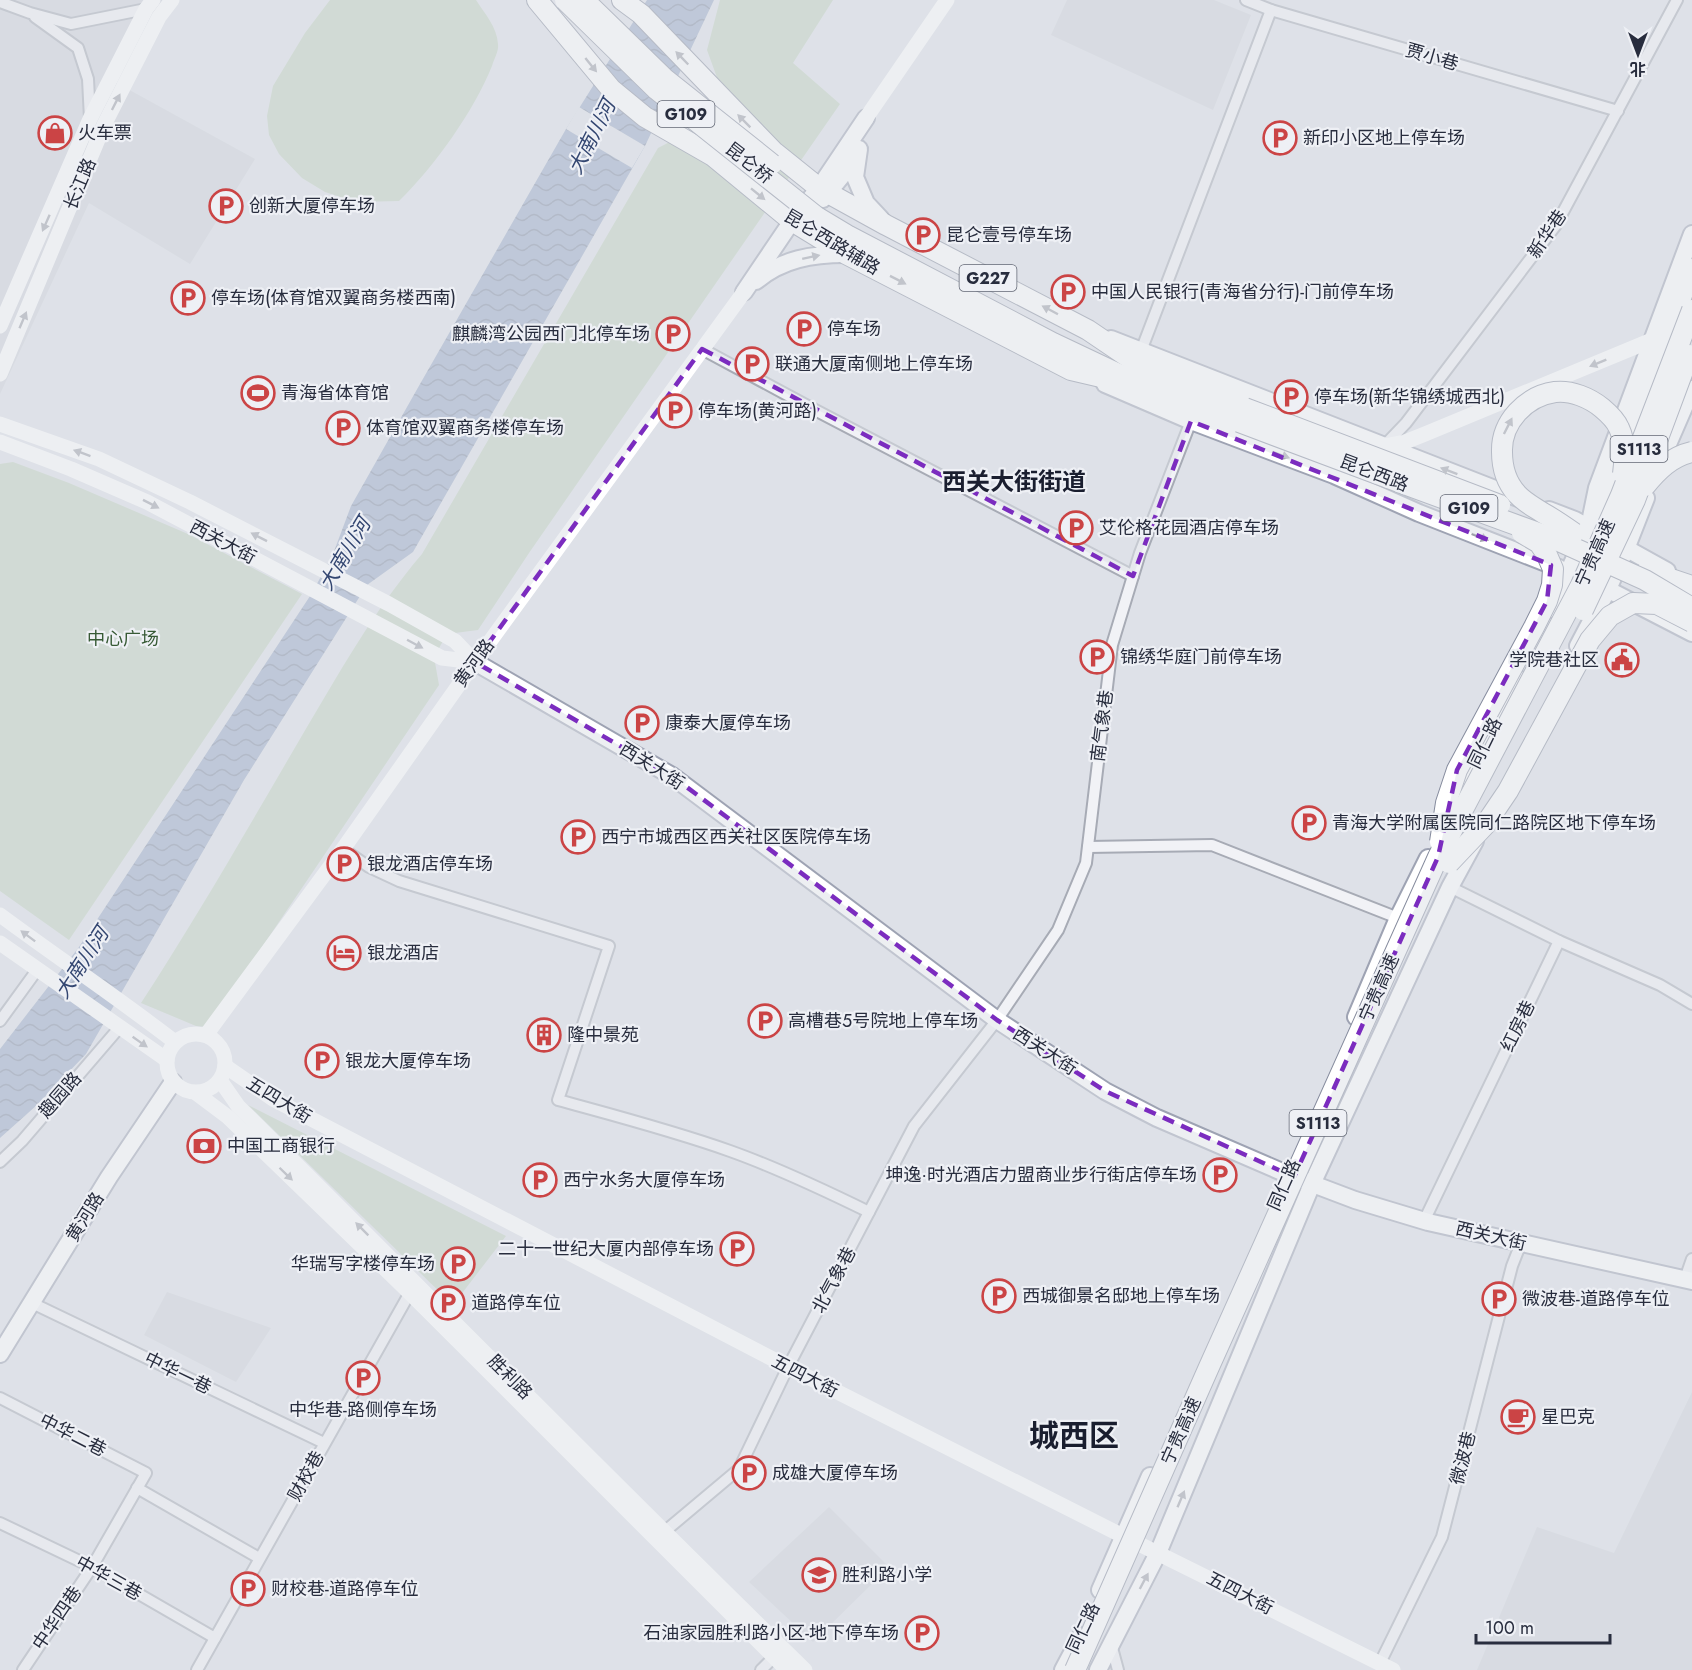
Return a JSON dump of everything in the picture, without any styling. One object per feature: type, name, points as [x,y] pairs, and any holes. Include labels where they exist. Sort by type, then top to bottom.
[{"type":"highway","name":"昆仑西路辅路","points":[[537,0],[611,89],[645,117],[713,156],[797,224],[846,254],[1071,370],[1151,381]]},
{"type":"highway","name":"昆仑桥","points":[[564,0],[657,90],[817,216],[847,235],[1056,337]]},
{"type":"highway","name":"昆仑桥","points":[[584,0],[664,78],[826,207],[1056,337]]},
{"type":"highway","name":"G227","points":[[622,0],[641,14],[774,151],[823,191],[1088,330],[1151,381]]},
{"type":"highway","points":[[1628,498],[1624,449],[1619,428],[1608,412],[1593,400],[1564,392],[1538,397],[1524,405],[1513,417],[1504,433],[1502,466],[1507,480],[1518,495],[1534,508],[1581,530],[1598,512],[1692,270]]},
{"type":"highway","name":"宁贵高速","points":[[1628,498],[1692,310]]},
{"type":"highway","name":"昆仑西路","points":[[1056,337],[1151,381],[1244,408],[1581,530],[1595,542],[1692,595]]},
{"type":"highway","name":"宁贵高速","points":[[1075,1670],[1219,1345],[1444,860],[1581,585],[1628,498],[1692,347]]},
{"type":"highway","name":"昆仑西路","points":[[1244,408],[1412,487],[1552,537],[1646,580],[1692,608]]},
{"type":"highway","points":[[1628,498],[1659,469],[1680,455],[1692,452]]},
{"type":"highway","points":[[1412,487],[1431,499],[1528,535],[1539,543],[1553,569],[1552,585],[1547,601],[1456,770],[1446,803],[1444,860]]},
{"type":"highway","points":[[1647,571],[1692,585]]},
{"type":"highway","points":[[1444,860],[1485,825],[1508,791],[1590,640],[1610,616],[1633,603],[1657,604],[1692,622]]},
{"type":"highway","name":"宁贵高速","points":[[1089,1670],[1444,860]]},
{"type":"main road","name":"长江路","points":[[0,374],[104,125],[159,18],[172,0]]},
{"type":"main road","points":[[744,292],[823,191],[841,177],[866,118],[946,0]]},
{"type":"main road","name":"长江路","points":[[0,326],[90,119],[149,5]]},
{"type":"main road","points":[[866,118],[855,177],[866,202],[886,225]]},
{"type":"main road","points":[[744,292],[769,270],[797,224]]},
{"type":"main road","name":"同仁路","points":[[1063,1670],[1080,1638],[1123,1536],[1289,1175],[1398,918],[1569,572],[1581,530],[1692,234]]},
{"type":"main road","points":[[769,270],[824,254],[846,254]]},
{"type":"main road","name":"黄河路","points":[[206,1035],[343,849],[475,662],[744,292]]},
{"type":"main road","points":[[1088,330],[1141,351],[1244,408],[1384,446],[1575,520],[1581,530],[1626,549],[1692,585]]},
{"type":"main road","points":[[1384,446],[1405,442],[1652,340]]},
{"type":"main road","points":[[1071,370],[1191,421],[1334,474],[1419,513],[1569,572],[1608,589],[1692,633]]},
{"type":"main road","points":[[1151,381],[1171,405],[1209,419],[1258,446]]},
{"type":"main road","name":"同仁路","points":[[1098,1670],[1158,1553],[1312,1184],[1450,887],[1608,589],[1692,389]]},
{"type":"main road","name":"西关大街","points":[[0,424],[99,459],[190,502],[376,598],[455,642],[475,662],[672,777],[997,1020],[1105,1091],[1157,1118],[1289,1175],[1355,1200],[1424,1221],[1688,1280]]},
{"type":"main road","name":"西关大街","points":[[0,442],[71,469],[147,502],[442,658],[475,662]]},
{"type":"main road","points":[[0,915],[175,1042]]},
{"type":"main road","points":[[0,943],[167,1060]]},
{"type":"main road","points":[[192,1034],[206,1035],[218,1043],[224,1052],[223,1073],[211,1089],[196,1093],[186,1091],[173,1083],[167,1071],[169,1050],[182,1037],[192,1034]]},
{"type":"main road","name":"胜利路","points":[[223,1073],[238,1106],[787,1670]]},
{"type":"main road","name":"五四大街","points":[[223,1073],[788,1367],[1387,1667]]},
{"type":"main road","name":"黄河路","points":[[0,1354],[109,1177],[173,1083]]},
{"type":"main road","name":"胜利路","points":[[196,1093],[228,1117],[412,1287],[805,1670]]},
{"type":"street","name":"贾小巷","points":[[1246,0],[1271,10],[1618,111]]},
{"type":"street","name":"新华巷","points":[[1384,446],[1406,423],[1556,225],[1677,0]]},
{"type":"street","points":[[0,2],[71,24],[149,5]]},
{"type":"street","points":[[1141,351],[1271,10]]},
{"type":"street","points":[[30,13],[78,48],[88,79],[90,119]]},
{"type":"street","points":[[702,349],[1133,576]]},
{"type":"street","name":"南气象巷","points":[[997,1020],[1058,930],[1086,863],[1112,645],[1140,553],[1191,421]]},
{"type":"street","points":[[1088,847],[1212,845],[1398,918]]},
{"type":"street","points":[[343,849],[369,867],[399,881],[609,946],[558,1100],[659,1128],[731,1152],[822,1189],[869,1212]]},
{"type":"street","points":[[1450,887],[1559,941],[1660,985],[1692,1004]]},
{"type":"street","name":"红房巷","points":[[1424,1221],[1559,941]]},
{"type":"street","points":[[0,1021],[42,973]]},
{"type":"street","name":"北气象巷","points":[[664,1532],[739,1469],[788,1367],[914,1126],[997,1020]]},
{"type":"street","name":"趣园路","points":[[0,1162],[22,1141],[116,1025]]},
{"type":"street","name":"微波巷","points":[[1387,1667],[1442,1537],[1512,1266],[1521,1243]]},
{"type":"street","points":[[1688,1280],[1692,1259]]},
{"type":"street","name":"财校巷","points":[[197,1670],[412,1287]]},
{"type":"street","name":"中华一巷","points":[[32,1303],[324,1443]]},
{"type":"street","name":"中华二巷","points":[[0,1398],[146,1473]]},
{"type":"street","name":"中华四巷","points":[[23,1670],[92,1567],[146,1473]]},
{"type":"street","points":[[137,1488],[259,1558]]},
{"type":"street","name":"中华三巷","points":[[0,1523],[92,1567],[215,1638]]},
{"type":"street","points":[[1111,1644],[1118,1670]]},
{"type":"street","points":[[761,1670],[774,1657]]},
{"type":"highlighted area","points":[[702,349],[1133,576],[1191,421],[1551,565],[1547,601],[1457,770],[1438,857],[1294,1177],[1105,1091],[997,1020],[672,776],[475,662]]},
{"type":"shaded area","points":[[0,0],[163,0],[152,15],[115,82],[255,159],[190,264],[89,203],[0,394]]},
{"type":"shaded area","points":[[1067,0],[1214,0],[1251,15],[1213,110],[1051,35]]},
{"type":"shaded area","points":[[167,1292],[271,1328],[236,1382],[144,1335]]},
{"type":"shaded area","points":[[1692,1392],[1692,1670],[1477,1670],[1537,1527],[1614,1553]]},
{"type":"shaded area","name":"胜利路小学","points":[[829,1507],[889,1567],[813,1642],[749,1582]]},
{"type":"green space","points":[[330,0],[476,0],[495,32],[497,52],[475,101],[452,138],[426,172],[399,201],[356,202],[325,192],[302,178],[279,154],[269,135],[267,116],[273,86],[305,33]]},
{"type":"green space","points":[[720,0],[833,0],[793,63],[840,104],[478,630],[447,634],[434,657],[439,685],[208,1027],[196,1026],[141,1003],[357,644],[388,598],[422,554],[658,148],[693,130],[719,83],[707,50]]},
{"type":"green space","name":"中心广场","points":[[13,462],[69,483],[188,534],[302,594],[69,940],[0,891],[0,464]]},
{"type":"green space","points":[[248,1105],[506,1236],[453,1305]]},
{"type":"water","name":"大南川河","points":[[647,0],[714,0],[645,146],[413,552],[367,585],[244,780],[86,1054],[37,1105],[0,1138],[0,1049],[79,947],[312,593],[333,554],[351,506],[566,129]]},
{"type":"pier","points":[[579,107],[645,146],[632,168],[566,129]]},
{"type":"place","name":"火车票","points":[[55,133]]},
{"type":"place","name":"新印小区地上停车场","points":[[1280,138]]},
{"type":"place","name":"创新大厦停车场","points":[[226,206]]},
{"type":"place","name":"昆仑壹号停车场","points":[[923,235]]},
{"type":"place","name":"中国人民银行(青海省分行)-门前停车场","points":[[1068,292]]},
{"type":"place","name":"停车场(体育馆双翼商务楼西南)","points":[[188,298]]},
{"type":"place","name":"停车场","points":[[804,329]]},
{"type":"place","name":"麒麟湾公园西门北停车场","points":[[673,334]]},
{"type":"place","name":"联通大厦南侧地上停车场","points":[[752,364]]},
{"type":"place","name":"青海省体育馆","points":[[258,393]]},
{"type":"place","name":"停车场(新华锦绣城西北)","points":[[1291,397]]},
{"type":"place","name":"停车场(黄河路)","points":[[675,411]]},
{"type":"place","name":"体育馆双翼商务楼停车场","points":[[343,428]]},
{"type":"place","name":"艾伦格花园酒店停车场","points":[[1076,528]]},
{"type":"place","name":"锦绣华庭门前停车场","points":[[1097,657]]},
{"type":"place","name":"学院巷社区","points":[[1622,660]]},
{"type":"place","name":"康泰大厦停车场","points":[[642,723]]},
{"type":"place","name":"青海大学附属医院同仁路院区地下停车场","points":[[1309,823]]},
{"type":"place","name":"西宁市城西区西关社区医院停车场","points":[[578,837]]},
{"type":"place","name":"银龙酒店停车场","points":[[344,864]]},
{"type":"place","name":"银龙酒店","points":[[344,953]]},
{"type":"place","name":"高槽巷5号院地上停车场","points":[[765,1021]]},
{"type":"place","name":"隆中景苑","points":[[544,1035]]},
{"type":"place","name":"银龙大厦停车场","points":[[322,1061]]},
{"type":"place","name":"中国工商银行","points":[[204,1146]]},
{"type":"place","name":"坤逸·时光酒店力盟商业步行街店停车场","points":[[1220,1175]]},
{"type":"place","name":"西宁水务大厦停车场","points":[[540,1180]]},
{"type":"place","name":"二十一世纪大厦内部停车场","points":[[737,1249]]},
{"type":"place","name":"华瑞写字楼停车场","points":[[458,1264]]},
{"type":"place","name":"西城御景名邸地上停车场","points":[[999,1296]]},
{"type":"place","name":"微波巷-道路停车位","points":[[1499,1299]]},
{"type":"place","name":"道路停车位","points":[[448,1303]]},
{"type":"place","name":"中华巷-路侧停车场","points":[[363,1378]]},
{"type":"place","name":"星巴克","points":[[1518,1417]]},
{"type":"place","name":"成雄大厦停车场","points":[[749,1473]]},
{"type":"place","name":"胜利路小学","points":[[819,1575]]},
{"type":"place","name":"财校巷-道路停车位","points":[[248,1589]]},
{"type":"place","name":"石油家园胜利路小区-地下停车场","points":[[922,1633]]},
{"type":"district","name":"西关大街街道","points":[[1014,481]]},
{"type":"district","name":"城西区","points":[[1074,1435]]}]
